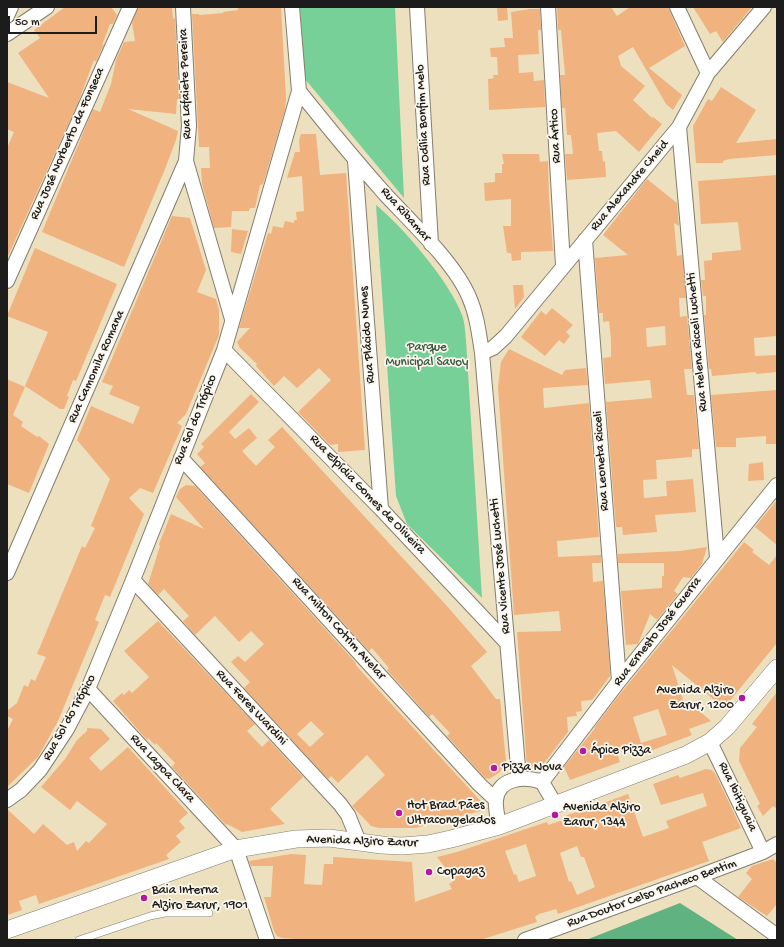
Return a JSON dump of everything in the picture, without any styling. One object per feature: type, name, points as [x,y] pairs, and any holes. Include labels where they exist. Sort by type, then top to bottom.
[{"type":"street","points":[[7,16],[10,7]]},
{"type":"street","points":[[7,34],[47,7]]},
{"type":"street","name":"Rua José Norberto da Fonseca","points":[[8,275],[130,7]]},
{"type":"street","name":"Rua Lafaiete Pereira","points":[[183,7],[189,126],[186,161]]},
{"type":"street","name":"Rua Sol do Trópico","points":[[7,800],[21,790],[40,770],[66,729],[88,689],[224,350],[299,91],[292,7]]},
{"type":"street","name":"Rua Odília Bonfim Melo","points":[[417,7],[431,244]]},
{"type":"street","name":"Rua Ártico","points":[[548,7],[564,265]]},
{"type":"street","points":[[677,7],[708,74]]},
{"type":"street","name":"Rua Alexandre Cheid","points":[[482,353],[493,348],[506,336],[679,127],[708,74],[764,7]]},
{"type":"street","name":"Rua Ribamar","points":[[299,91],[355,161],[431,244],[459,279],[470,297],[477,322],[482,353]]},
{"type":"street","name":"Rua Helena Ricceli Luchetti","points":[[679,127],[717,557]]},
{"type":"street","points":[[186,161],[232,319]]},
{"type":"street","name":"Rua Camomila Romana","points":[[7,572],[186,161]]},
{"type":"street","name":"Rua Plácido Nunes","points":[[355,161],[381,509]]},
{"type":"street","name":"Rua Leoneta Ricceli","points":[[585,240],[619,681]]},
{"type":"street","name":"Rua Elpídia Gomes de Oliveira","points":[[224,350],[381,509],[507,644]]},
{"type":"street","name":"Rua Vicente José Luchetti","points":[[482,353],[519,778]]},
{"type":"street","name":"Rua Milton Cotrim Avelar","points":[[181,458],[479,784],[496,800]]},
{"type":"street","name":"Rua Ernesto José Guerra","points":[[542,782],[619,681],[717,557],[777,485]]},
{"type":"street","name":"Rua Feres Wardini","points":[[133,580],[340,804],[348,815],[359,842]]},
{"type":"street","name":"Avenida Alziro Zarur","points":[[7,930],[236,849],[296,840],[329,838],[382,845],[428,844],[499,826],[686,755],[710,742],[727,727],[777,668]]},
{"type":"street","name":"Rua Lagoa Clara","points":[[88,689],[236,849]]},
{"type":"street","name":"Rua Ibitiguaia","points":[[710,742],[764,852]]},
{"type":"street","points":[[499,826],[496,800],[497,794],[502,787],[519,778],[527,778],[542,782],[555,804]]},
{"type":"street","name":"Rua Doutor Celso Pacheco Bentim","points":[[525,940],[764,852],[777,844]]},
{"type":"street","points":[[236,849],[268,940]]},
{"type":"street","points":[[697,877],[777,936]]},
{"type":"lane","points":[[79,940],[150,916],[165,913],[209,913]]},
{"type":"green space","points":[[300,7],[395,7],[404,198],[305,79]]},
{"type":"green space","name":"Parque Municipal Savoy","points":[[376,205],[412,241],[437,271],[456,302],[463,318],[466,340],[482,598],[407,524],[396,496]]},
{"type":"green space","points":[[680,903],[738,940],[586,940]]},
{"type":"building","points":[[65,7],[111,7],[117,15],[113,24],[110,24],[102,45],[104,44],[96,62],[94,60],[78,103],[7,258],[7,148],[14,132],[7,129],[7,82],[49,98],[18,53],[40,38],[34,30]]},
{"type":"building","points":[[138,7],[172,7],[173,19],[175,18],[179,99],[177,99],[176,114],[128,109],[178,131],[165,169],[124,267],[42,232],[93,109],[100,112],[111,84],[116,61],[115,62],[124,42],[135,41],[132,23]]},
{"type":"building","points":[[281,7],[286,98],[285,110],[263,184],[260,185],[255,208],[250,208],[249,211],[232,211],[231,227],[214,228],[202,184],[201,168],[210,168],[209,147],[199,147],[192,14],[199,15],[223,13],[238,10],[238,8]]},
{"type":"building","points":[[497,7],[507,7],[508,20],[498,21]]},
{"type":"building","points":[[557,7],[611,7],[617,16],[630,7],[668,7],[685,46],[649,68],[682,95],[673,110],[666,104],[633,47],[618,56],[621,66],[645,86],[633,100],[652,118],[653,117],[662,124],[639,152],[616,131],[597,133],[599,151],[602,151],[603,162],[605,161],[606,177],[567,180],[565,154],[573,154],[571,135],[567,135],[565,108],[562,108],[560,75],[565,75],[561,30],[558,30]]},
{"type":"building","points":[[693,7],[752,7],[723,42],[716,31],[710,34]]},
{"type":"building","points":[[540,9],[541,30],[538,30],[539,54],[518,55],[519,73],[533,72],[534,81],[544,80],[545,107],[489,110],[488,79],[494,78],[493,75],[498,75],[497,57],[491,57],[490,48],[505,47],[504,38],[513,38],[511,12]]},
{"type":"building","points":[[721,87],[756,110],[736,143],[777,139],[777,155],[729,159],[723,161],[723,163],[696,163],[693,126],[708,99],[712,101]]},
{"type":"building","points":[[301,134],[316,134],[320,175],[346,173],[365,450],[338,452],[338,444],[330,445],[298,412],[331,380],[319,368],[297,388],[284,376],[274,386],[256,366],[257,364],[240,348],[237,342],[250,328],[239,328],[268,233],[271,234],[273,226],[283,228],[285,221],[294,223],[294,220],[297,220],[296,212],[304,211],[302,176],[287,178],[295,152],[300,152],[299,140]]},
{"type":"building","points":[[502,154],[539,154],[540,162],[548,161],[553,251],[521,252],[521,260],[512,261],[511,253],[507,253],[503,226],[511,226],[511,199],[485,201],[484,183],[495,182],[495,173],[502,173],[502,164],[504,164]]},
{"type":"building","points":[[777,175],[777,336],[754,338],[755,356],[777,355],[777,372],[756,374],[756,372],[712,376],[711,369],[709,369],[704,315],[706,315],[706,296],[703,296],[701,280],[705,280],[704,261],[712,260],[712,253],[741,250],[738,222],[701,224],[698,181]]},
{"type":"building","points":[[647,179],[677,203],[679,226],[674,223],[677,256],[682,255],[686,298],[679,298],[680,317],[687,316],[692,369],[684,369],[687,395],[694,395],[699,449],[692,449],[692,457],[656,460],[657,479],[643,480],[644,498],[667,496],[666,481],[693,479],[696,512],[655,515],[657,532],[623,535],[622,527],[616,527],[606,402],[652,398],[650,380],[605,384],[603,358],[611,357],[611,339],[609,321],[603,322],[603,313],[599,313],[595,258],[628,255],[603,235]],"holes":[[[665,326],[666,345],[647,347],[646,328]]]},
{"type":"building","points":[[172,216],[190,218],[206,270],[197,292],[216,299],[219,310],[219,335],[186,414],[177,423],[182,426],[153,493],[140,488],[129,498],[144,514],[110,597],[105,595],[95,620],[99,622],[58,721],[38,757],[7,787],[7,731],[13,719],[7,716],[7,711],[17,703],[24,685],[28,687],[31,679],[35,681],[46,657],[37,654],[82,546],[85,548],[95,528],[91,526],[110,479],[77,440],[91,406],[133,424],[140,407],[109,394],[113,386],[102,382]]},
{"type":"building","points":[[232,229],[248,231],[241,254],[231,252]]},
{"type":"building","points":[[35,248],[117,284],[76,381],[73,380],[67,396],[69,397],[64,409],[60,409],[25,386],[48,332],[7,316]]},
{"type":"building","points":[[513,285],[523,285],[524,297],[515,309]]},
{"type":"building","points":[[552,308],[573,325],[566,332],[570,336],[564,344],[559,340],[545,356],[521,337],[541,311],[546,315]]},
{"type":"building","points":[[509,349],[562,375],[565,370],[586,368],[588,385],[543,388],[544,408],[589,403],[599,537],[557,541],[558,557],[601,555],[601,563],[592,563],[593,582],[603,581],[610,669],[610,676],[592,700],[581,701],[582,711],[576,712],[577,716],[567,717],[568,732],[541,767],[527,767],[517,632],[561,631],[559,611],[514,615],[498,387],[501,362]]},
{"type":"building","points":[[7,379],[25,387],[13,415],[23,422],[21,426],[37,437],[39,436],[49,444],[29,493],[7,484]]},
{"type":"building","points":[[777,390],[777,444],[766,444],[766,436],[736,438],[736,447],[716,447],[711,395]]},
{"type":"building","points":[[251,394],[259,402],[229,432],[235,439],[249,428],[257,438],[242,451],[256,466],[275,447],[268,440],[282,427],[446,605],[487,652],[471,666],[496,699],[500,699],[506,762],[499,773],[489,779],[485,778],[447,736],[450,733],[432,714],[429,717],[387,670],[389,668],[372,648],[369,651],[200,467],[205,463],[197,454],[204,447],[201,444]]},
{"type":"building","points":[[763,462],[764,480],[748,481],[749,464]]},
{"type":"building","points":[[186,485],[195,486],[356,663],[355,664],[361,671],[488,809],[415,828],[379,828],[371,826],[352,806],[385,775],[367,755],[338,783],[331,776],[328,779],[244,688],[250,682],[231,662],[238,656],[245,662],[264,644],[251,631],[239,642],[215,616],[195,635],[183,621],[189,616],[164,589],[158,595],[148,584],[160,546],[159,544],[171,514],[204,529],[176,497],[180,489]],"holes":[[[311,721],[324,734],[310,747],[297,734]]]},
{"type":"building","points":[[777,500],[777,545],[755,527]]},
{"type":"building","points":[[744,542],[754,550],[752,552],[769,565],[777,555],[777,643],[724,708],[672,665],[685,706],[688,706],[692,711],[697,709],[711,721],[689,729],[692,735],[637,756],[634,748],[617,753],[620,762],[570,780],[564,767],[616,699]],"holes":[[[658,709],[667,735],[641,743],[633,717]]]},
{"type":"building","points":[[707,547],[702,564],[691,578],[683,577],[674,591],[678,594],[657,620],[650,614],[638,644],[626,645],[621,591],[662,588],[664,563],[618,563],[618,554],[680,551]]},
{"type":"building","points":[[158,621],[255,724],[247,731],[262,747],[269,740],[303,777],[270,809],[285,824],[242,832],[227,824],[226,825],[172,767],[175,763],[156,743],[155,745],[148,738],[147,740],[113,701],[122,693],[124,695],[129,690],[132,693],[149,677],[124,651]]},
{"type":"building","points":[[777,692],[777,809],[773,806],[763,816],[757,806],[760,804],[739,761],[740,748],[757,727],[752,724]]},
{"type":"building","points":[[87,728],[101,729],[110,739],[89,758],[101,771],[128,747],[188,813],[179,821],[185,828],[176,836],[181,842],[166,855],[169,859],[39,904],[36,895],[19,901],[22,910],[7,915],[7,809],[34,834],[43,824],[67,845],[74,842],[77,851],[86,841],[89,843],[107,824],[77,801],[70,810],[41,787],[65,759],[77,740],[87,731]]},
{"type":"building","points":[[706,769],[712,770],[716,775],[741,828],[702,842],[709,861],[558,914],[556,909],[539,914],[535,917],[537,922],[480,940],[310,940],[282,938],[277,936],[274,931],[264,897],[271,897],[273,866],[251,866],[249,861],[291,854],[306,855],[304,884],[322,885],[324,864],[333,864],[333,857],[412,862],[415,902],[452,889],[449,884],[455,880],[437,857],[457,852],[547,822],[548,825],[566,819],[565,816],[628,794],[643,837],[669,828],[666,821],[707,806],[703,793],[661,805],[653,784],[678,775],[680,778]],"holes":[[[526,844],[536,876],[519,882],[516,874],[514,875],[505,851]],[[577,846],[581,857],[584,857],[595,887],[577,895],[571,881],[569,882],[560,853]]]},
{"type":"building","points":[[773,859],[777,863],[777,904],[767,916],[738,897],[752,879],[746,873],[752,866]]},
{"type":"place","name":"Avenida Alziro Zarur, 1200","points":[[742,698]]},
{"type":"place","name":"Ápice Pizza","points":[[583,751]]},
{"type":"place","name":"Pizza Nova","points":[[494,768]]},
{"type":"place","name":"Hot Brad Pães Ultracongelados","points":[[399,813]]},
{"type":"place","name":"Avenida Alziro Zarur, 1344","points":[[555,815]]},
{"type":"place","name":"Copagaz","points":[[429,872]]},
{"type":"place","name":"Baia Interna Alziro Zarur, 1901","points":[[144,898]]}]
